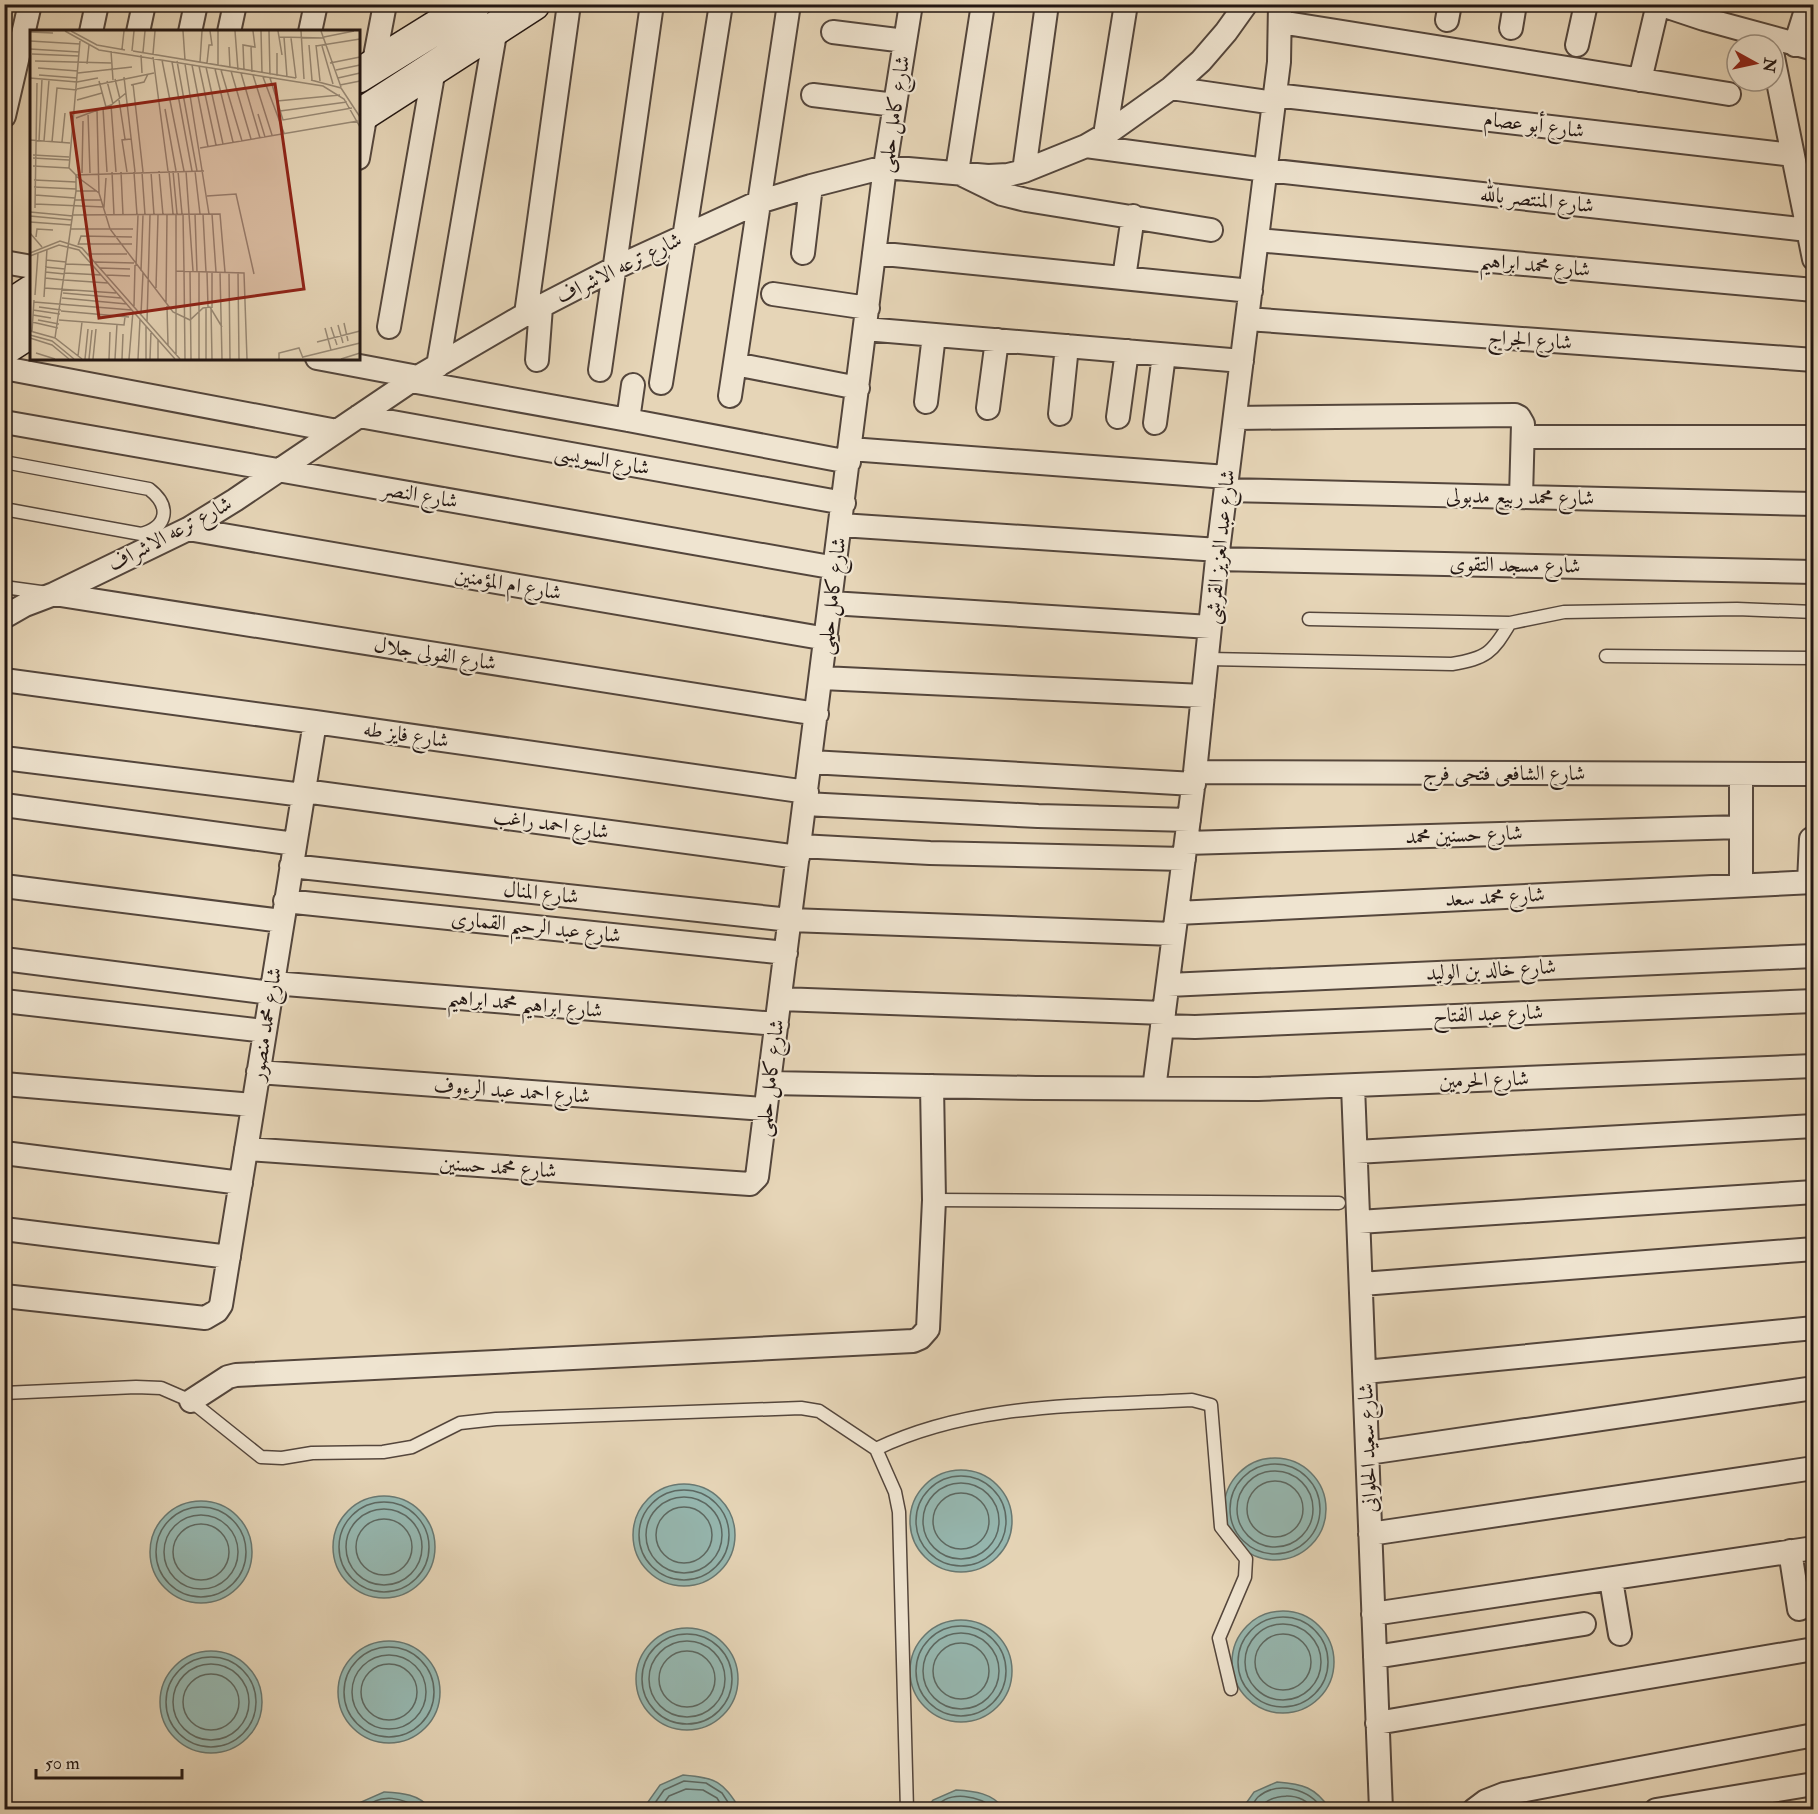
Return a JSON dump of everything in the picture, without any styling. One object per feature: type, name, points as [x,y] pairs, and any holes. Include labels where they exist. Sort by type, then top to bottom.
[{"type":"street","points":[[4,116],[30,4]]},
{"type":"street","points":[[91,30],[97,4]]},
{"type":"street","points":[[138,30],[144,4]]},
{"type":"street","points":[[190,30],[196,4]]},
{"type":"street","points":[[229,30],[235,4]]},
{"type":"street","points":[[310,30],[316,4]]},
{"type":"street","points":[[366,71],[385,4]]},
{"type":"street","points":[[360,136],[362,114],[533,4]]},
{"type":"street","points":[[537,360],[534,310],[569,4]]},
{"type":"street","points":[[600,370],[652,4]]},
{"type":"street","points":[[662,383],[683,236],[721,4]]},
{"type":"street","points":[[730,396],[789,4]]},
{"type":"street","name":"شارع كامل حلمى","points":[[750,1184],[754,1182],[759,1173],[765,1109],[827,639],[885,167],[911,4]]},
{"type":"street","points":[[983,4],[957,172],[1002,194],[1026,200],[1211,230]]},
{"type":"street","points":[[1024,171],[1047,4]]},
{"type":"street","points":[[1095,140],[1126,4]]},
{"type":"street","name":"شارع ترعه الاشراف","points":[[4,617],[15,603],[54,594],[188,529],[423,375],[534,310],[615,268],[759,202],[885,167],[988,176],[1008,175],[1024,171],[1095,140],[1171,88],[1201,61],[1246,4]]},
{"type":"street","points":[[1511,28],[1515,4]]},
{"type":"street","points":[[1577,45],[1586,4]]},
{"type":"street","points":[[1640,80],[1659,4],[1736,33]]},
{"type":"street","points":[[1785,46],[1804,47],[1808,4]]},
{"type":"street","points":[[366,71],[473,5]]},
{"type":"street","points":[[1280,13],[1640,80],[1729,94]]},
{"type":"street","name":"شارع عبد العزيز القرشى","points":[[1154,1089],[1195,778],[1218,555],[1275,99],[1279,62],[1280,13]]},
{"type":"street","points":[[423,375],[496,28]]},
{"type":"street","points":[[832,32],[905,41]]},
{"type":"street","points":[[389,327],[434,69]]},
{"type":"street","name":"شارع أبو عصام","points":[[1171,88],[1793,155]]},
{"type":"street","points":[[1780,93],[1811,242]]},
{"type":"street","points":[[813,95],[895,105]]},
{"type":"street","name":"شارع المنتصر بالله","points":[[1095,140],[1266,170],[1811,242]]},
{"type":"street","points":[[803,254],[811,186]]},
{"type":"street","points":[[1124,278],[1132,216]]},
{"type":"street","name":"شارع محمد ابراهيم","points":[[1257,240],[1814,290]]},
{"type":"street","points":[[874,253],[1251,291]]},
{"type":"street","points":[[4,262],[30,267]]},
{"type":"street","points":[[773,294],[934,335],[1242,361]]},
{"type":"street","name":"شارع الجراج","points":[[1247,320],[1814,360]]},
{"type":"street","points":[[4,348],[30,331]]},
{"type":"street","points":[[926,402],[934,335]]},
{"type":"street","points":[[988,408],[997,340]]},
{"type":"street","points":[[1060,414],[1067,346]]},
{"type":"street","points":[[1119,417],[1127,351]]},
{"type":"street","points":[[1155,423],[1164,355]]},
{"type":"street","name":"شارع محمد ربيع مدبولى","points":[[329,360],[423,375],[628,420],[850,455],[1227,484],[1521,497],[1814,504]]},
{"type":"street","points":[[735,364],[858,388]]},
{"type":"street","points":[[4,368],[337,431]]},
{"type":"street","points":[[628,420],[633,385]]},
{"type":"street","points":[[1235,418],[1510,415],[1521,427],[1521,497]]},
{"type":"street","name":"شارع السويسى","points":[[359,416],[842,514],[1218,555]]},
{"type":"street","name":"شارع النصر","points":[[4,422],[836,568]]},
{"type":"street","points":[[1521,427],[1814,437]]},
{"type":"street","name":"شارع ام المؤمنين","points":[[188,529],[827,639]]},
{"type":"street","name":"شارع مسجد التقوى","points":[[1218,555],[1814,572]]},
{"type":"street","name":"شارع الفولى جلال","points":[[54,594],[817,714]]},
{"type":"street","points":[[831,603],[1210,627]]},
{"type":"street","points":[[822,678],[1203,696]]},
{"type":"street","name":"شارع فايز طه","points":[[4,680],[315,722],[806,798],[1016,815],[1189,820]]},
{"type":"street","name":"شارع محمد منصور","points":[[4,1296],[205,1318],[217,1311],[221,1305],[315,722]]},
{"type":"street","name":"شارع احمد راغب","points":[[4,758],[799,852],[1012,856],[1185,851]]},
{"type":"street","name":"شارع الشافعى فتحى فرج","points":[[811,762],[1195,778],[1814,774]]},
{"type":"street","points":[[1741,774],[1741,885]]},
{"type":"street","points":[[4,805],[295,844]]},
{"type":"street","name":"شارع حسنين محمد","points":[[1185,851],[1741,827]]},
{"type":"street","points":[[1811,839],[1811,882]]},
{"type":"street","name":"شارع المنال","points":[[291,866],[790,920],[1176,924]]},
{"type":"street","name":"شارع محمد سعد","points":[[1176,924],[1811,882]]},
{"type":"street","name":"شارع عبد الرحيم القمارى","points":[[4,886],[786,953]]},
{"type":"street","name":"شارع خالد بن الوليد","points":[[1168,985],[1814,956]]},
{"type":"street","name":"شارع ابراهيم محمد ابراهيم","points":[[4,960],[272,988],[777,1024]]},
{"type":"street","name":"شارع عبد الفتاح","points":[[780,999],[1163,1019],[1204,1026],[1814,1001]]},
{"type":"street","points":[[4,1001],[265,1031]]},
{"type":"street","name":"شارع الحرمين","points":[[769,1083],[1258,1089],[1814,1066]]},
{"type":"street","name":"شارع احمد عبد الرءوف","points":[[258,1072],[765,1109]]},
{"type":"street","points":[[4,1084],[253,1105]]},
{"type":"street","points":[[191,1401],[228,1377],[236,1375],[913,1341],[920,1338],[928,1329],[934,1200],[932,1086]]},
{"type":"street","name":"شارع سعيد الحلوانى","points":[[1353,1086],[1381,1809]]},
{"type":"street","points":[[1356,1152],[1814,1126]]},
{"type":"street","name":"شارع محمد حسنين","points":[[246,1149],[750,1184]]},
{"type":"street","points":[[4,1153],[241,1183]]},
{"type":"street","points":[[1359,1222],[1814,1192]]},
{"type":"street","points":[[4,1228],[229,1257]]},
{"type":"street","points":[[1362,1284],[1814,1249]]},
{"type":"street","points":[[1365,1372],[1814,1328]]},
{"type":"street","points":[[1368,1452],[1814,1388]]},
{"type":"street","points":[[1371,1534],[1814,1468]]},
{"type":"street","points":[[1373,1614],[1814,1548]]},
{"type":"street","points":[[1790,1551],[1799,1609]]},
{"type":"street","points":[[1611,1580],[1620,1634]]},
{"type":"street","points":[[1375,1657],[1584,1624]]},
{"type":"street","points":[[1377,1723],[1814,1649]]},
{"type":"street","points":[[1474,1809],[1504,1794],[1814,1735]]},
{"type":"street","points":[[1664,1809],[1814,1784]]},
{"type":"lane","points":[[4,462],[149,489],[160,497],[164,509],[162,521],[153,531],[141,534],[4,509]]},
{"type":"lane","points":[[4,587],[54,594]]},
{"type":"lane","points":[[1310,619],[1510,623],[1564,612],[1737,609],[1814,612]]},
{"type":"lane","points":[[1208,659],[1452,664],[1484,656],[1495,648],[1510,623]]},
{"type":"lane","points":[[1606,656],[1814,658]]},
{"type":"lane","points":[[934,1200],[1339,1203]]},
{"type":"lane","points":[[4,1393],[160,1388],[191,1401],[261,1457],[282,1458],[312,1453],[384,1452],[412,1448],[460,1423],[496,1419],[801,1408],[819,1411],[876,1449],[895,1492],[899,1512],[907,1809]]},
{"type":"lane","points":[[876,1449],[897,1439],[965,1420],[1022,1409],[1192,1400],[1211,1405],[1221,1527],[1246,1559],[1245,1576],[1219,1638],[1231,1689]]},
{"type":"water","points":[[1275,1458],[1295,1462],[1311,1473],[1322,1489],[1326,1509],[1322,1529],[1311,1545],[1295,1556],[1275,1560],[1255,1556],[1239,1545],[1228,1529],[1224,1509],[1228,1489],[1239,1473],[1255,1462]]},
{"type":"water","points":[[961,1470],[981,1474],[997,1485],[1008,1501],[1012,1521],[1008,1541],[997,1557],[981,1568],[961,1572],[941,1568],[925,1557],[914,1541],[910,1521],[914,1501],[925,1485],[941,1474]]},
{"type":"water","points":[[684,1484],[704,1488],[720,1499],[731,1515],[735,1535],[731,1555],[720,1571],[704,1582],[684,1586],[664,1582],[648,1571],[637,1555],[633,1535],[637,1515],[648,1499],[664,1488]]},
{"type":"water","points":[[384,1496],[404,1500],[420,1511],[431,1527],[435,1547],[431,1567],[420,1583],[404,1594],[384,1598],[364,1594],[348,1583],[337,1567],[333,1547],[337,1527],[348,1511],[364,1500]]},
{"type":"water","points":[[201,1501],[221,1505],[237,1516],[248,1532],[252,1552],[248,1572],[237,1588],[221,1599],[201,1603],[181,1599],[165,1588],[154,1572],[150,1552],[154,1532],[165,1516],[181,1505]]},
{"type":"water","points":[[1283,1611],[1303,1615],[1319,1626],[1330,1642],[1334,1662],[1330,1682],[1319,1698],[1303,1709],[1283,1713],[1263,1709],[1247,1698],[1236,1682],[1232,1662],[1236,1642],[1247,1626],[1263,1615]]},
{"type":"water","points":[[961,1620],[981,1624],[997,1635],[1008,1651],[1012,1671],[1008,1691],[997,1707],[981,1718],[961,1722],[941,1718],[925,1707],[914,1691],[910,1671],[914,1651],[925,1635],[941,1624]]},
{"type":"water","points":[[687,1628],[707,1632],[723,1643],[734,1659],[738,1679],[734,1699],[723,1715],[707,1726],[687,1730],[667,1726],[651,1715],[640,1699],[636,1679],[640,1659],[651,1643],[667,1632]]},
{"type":"water","points":[[389,1641],[409,1645],[425,1656],[436,1672],[440,1692],[436,1712],[425,1728],[409,1739],[389,1743],[369,1739],[353,1728],[342,1712],[338,1692],[342,1672],[353,1656],[369,1645]]},
{"type":"water","points":[[211,1651],[231,1655],[247,1666],[258,1682],[262,1702],[258,1722],[247,1738],[231,1749],[211,1753],[191,1749],[175,1738],[164,1722],[160,1702],[164,1682],[175,1666],[191,1655]]},
{"type":"water","points":[[683,1775],[718,1783],[728,1792],[740,1809],[643,1809],[660,1785]]},
{"type":"water","points":[[1277,1782],[1308,1788],[1319,1796],[1330,1809],[1242,1809],[1254,1792]]},
{"type":"water","points":[[956,1790],[989,1796],[1004,1809],[926,1809],[933,1800]]},
{"type":"water","points":[[384,1792],[416,1797],[430,1809],[355,1809],[361,1802]]}]
